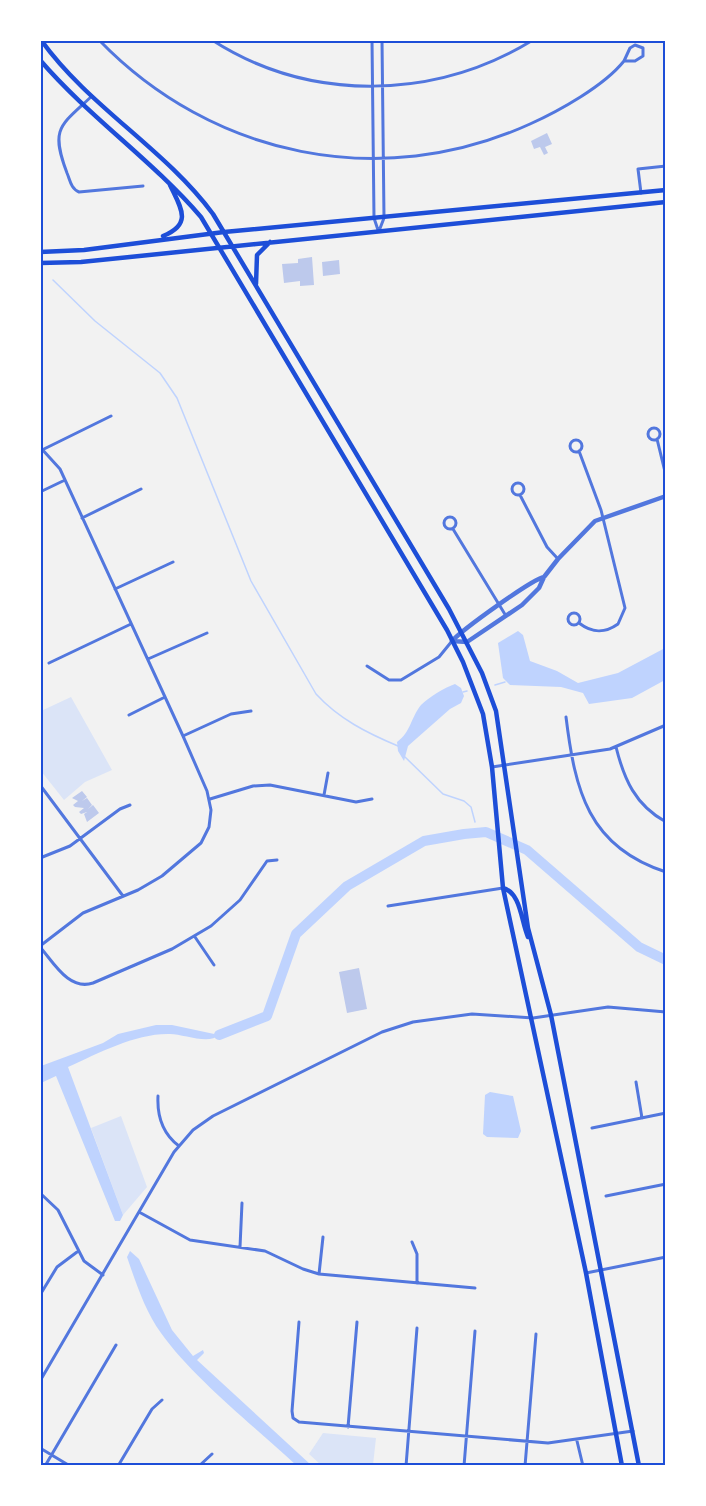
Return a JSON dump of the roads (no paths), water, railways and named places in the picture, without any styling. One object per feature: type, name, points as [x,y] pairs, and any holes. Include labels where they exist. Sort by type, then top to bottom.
[{"type":"main road","points":[[40,40],[92,96],[186,181],[224,232],[462,631],[496,711],[506,765],[515,850],[531,941],[551,1015],[639,1466]]},
{"type":"main road","points":[[40,60],[169,183],[201,217],[452,641],[483,714],[492,767],[503,888],[533,1018],[586,1273],[622,1466]]},
{"type":"main road","points":[[158,239],[176,231],[181,223],[181,209],[169,183]]},
{"type":"main road","points":[[40,252],[84,250],[224,232],[666,190]]},
{"type":"main road","points":[[40,263],[81,262],[666,202]]},
{"type":"main road","points":[[257,287],[257,255],[270,241]]},
{"type":"main road","points":[[503,888],[510,890],[516,898],[524,929],[531,941]]},
{"type":"street","points":[[99,40],[147,84],[178,105],[219,127],[262,143],[298,152],[344,159],[372,160],[452,151],[516,131],[576,99],[624,61],[632,46],[639,44],[643,48],[644,54],[637,60],[624,61]]},
{"type":"street","points":[[212,40],[250,61],[288,75],[328,84],[372,86],[428,82],[462,73],[503,57],[533,40]]},
{"type":"street","points":[[372,40],[374,218],[379,231]]},
{"type":"street","points":[[379,231],[384,218],[382,40]]},
{"type":"street","points":[[92,96],[63,125],[58,137],[58,150],[73,189],[79,192],[143,186]]},
{"type":"street","points":[[641,193],[638,168],[666,166]]},
{"type":"street","points":[[111,416],[42,448],[56,462],[65,480],[166,697],[210,799],[209,827],[195,850],[162,876],[72,920],[40,946],[68,979],[83,985],[172,949],[195,937],[240,900],[267,861],[277,860]]},
{"type":"street","points":[[657,440],[648,436],[651,428],[660,431],[657,440],[666,476]]},
{"type":"street","points":[[579,452],[602,516],[621,588],[624,614],[618,624],[602,632],[592,631],[579,623],[570,624],[569,615],[578,614],[579,623]]},
{"type":"street","points":[[40,492],[65,480]]},
{"type":"street","points":[[82,518],[141,489]]},
{"type":"street","points":[[520,495],[547,547],[558,559]]},
{"type":"street","points":[[452,641],[467,642],[506,616],[539,588],[544,577],[558,559],[587,527],[602,516],[666,496]]},
{"type":"street","points":[[447,518],[455,519],[457,523],[453,529],[449,530],[444,526],[447,518]]},
{"type":"street","points":[[453,529],[506,616]]},
{"type":"street","points":[[115,589],[173,562]]},
{"type":"street","points":[[367,666],[389,680],[400,680],[440,657],[462,631],[500,606],[534,579],[544,577]]},
{"type":"street","points":[[49,663],[131,623]]},
{"type":"street","points":[[148,659],[207,633]]},
{"type":"street","points":[[129,715],[166,697]]},
{"type":"street","points":[[183,736],[231,714],[251,711]]},
{"type":"street","points":[[566,717],[571,755],[581,795],[600,829],[633,858],[666,872]]},
{"type":"street","points":[[492,767],[616,747],[666,725]]},
{"type":"street","points":[[616,747],[624,776],[633,794],[646,809],[666,822]]},
{"type":"street","points":[[324,795],[328,773]]},
{"type":"street","points":[[40,785],[82,837],[123,896]]},
{"type":"street","points":[[210,799],[260,785],[356,802],[372,799]]},
{"type":"street","points":[[40,858],[70,846],[120,809],[130,805]]},
{"type":"street","points":[[388,906],[503,888]]},
{"type":"street","points":[[195,937],[214,965]]},
{"type":"street","points":[[40,1381],[179,1146],[213,1116],[399,1026],[430,1018],[472,1014],[533,1018],[622,1006],[666,1012]]},
{"type":"street","points":[[636,1082],[642,1118]]},
{"type":"street","points":[[158,1096],[164,1130],[179,1146]]},
{"type":"street","points":[[592,1128],[666,1113]]},
{"type":"street","points":[[606,1196],[666,1184]]},
{"type":"street","points":[[40,1193],[58,1210],[78,1252],[89,1266],[103,1275]]},
{"type":"street","points":[[240,1247],[242,1203]]},
{"type":"street","points":[[139,1212],[190,1240],[266,1251],[319,1274],[475,1288]]},
{"type":"street","points":[[319,1274],[323,1237]]},
{"type":"street","points":[[412,1242],[417,1254],[417,1283]]},
{"type":"street","points":[[40,1295],[57,1267],[78,1252]]},
{"type":"street","points":[[586,1273],[665,1258],[666,1265]]},
{"type":"street","points":[[299,1322],[292,1415],[299,1422],[526,1442],[577,1441],[633,1431]]},
{"type":"street","points":[[348,1427],[357,1322]]},
{"type":"street","points":[[406,1466],[417,1328]]},
{"type":"street","points":[[464,1466],[475,1330]]},
{"type":"street","points":[[525,1466],[536,1334]]},
{"type":"street","points":[[45,1466],[116,1345]]},
{"type":"street","points":[[118,1466],[152,1409],[162,1400]]},
{"type":"street","points":[[577,1441],[583,1466]]},
{"type":"street","points":[[40,1448],[70,1466]]},
{"type":"street","points":[[199,1466],[212,1454]]},
{"type":"water","points":[[518,631],[523,635],[530,661],[557,671],[578,683],[618,673],[665,648],[665,680],[632,698],[589,704],[583,693],[561,687],[510,685],[503,678],[498,643]]},
{"type":"water","points":[[455,684],[461,688],[464,696],[461,703],[450,709],[408,746],[404,761],[398,751],[397,742],[405,734],[421,705],[432,696]]},
{"type":"water","points":[[156,1025],[172,1025],[219,1035],[209,1039],[170,1034],[144,1037],[118,1045],[68,1067],[123,1215],[120,1221],[115,1221],[56,1076],[41,1083],[41,1066],[103,1043],[118,1034]]},
{"type":"water","points":[[490,1092],[513,1096],[521,1131],[518,1138],[487,1137],[483,1134],[485,1095]]},
{"type":"water","points":[[130,1251],[139,1259],[172,1330],[193,1356],[203,1350],[204,1353],[197,1360],[311,1465],[296,1465],[225,1401],[174,1350],[155,1324],[137,1287],[127,1257]]},
{"type":"waterway","points":[[53,280],[95,321],[160,373],[177,398],[251,581],[316,694],[354,725],[398,746]]},
{"type":"waterway","points":[[495,685],[505,682]]},
{"type":"waterway","points":[[463,692],[467,691]]},
{"type":"waterway","points":[[405,757],[443,794],[464,801],[471,807],[475,822]]},
{"type":"waterway","points":[[219,1035],[267,1016],[296,934],[347,886],[424,841],[464,834],[486,832],[527,850],[639,947],[666,960]]}]
